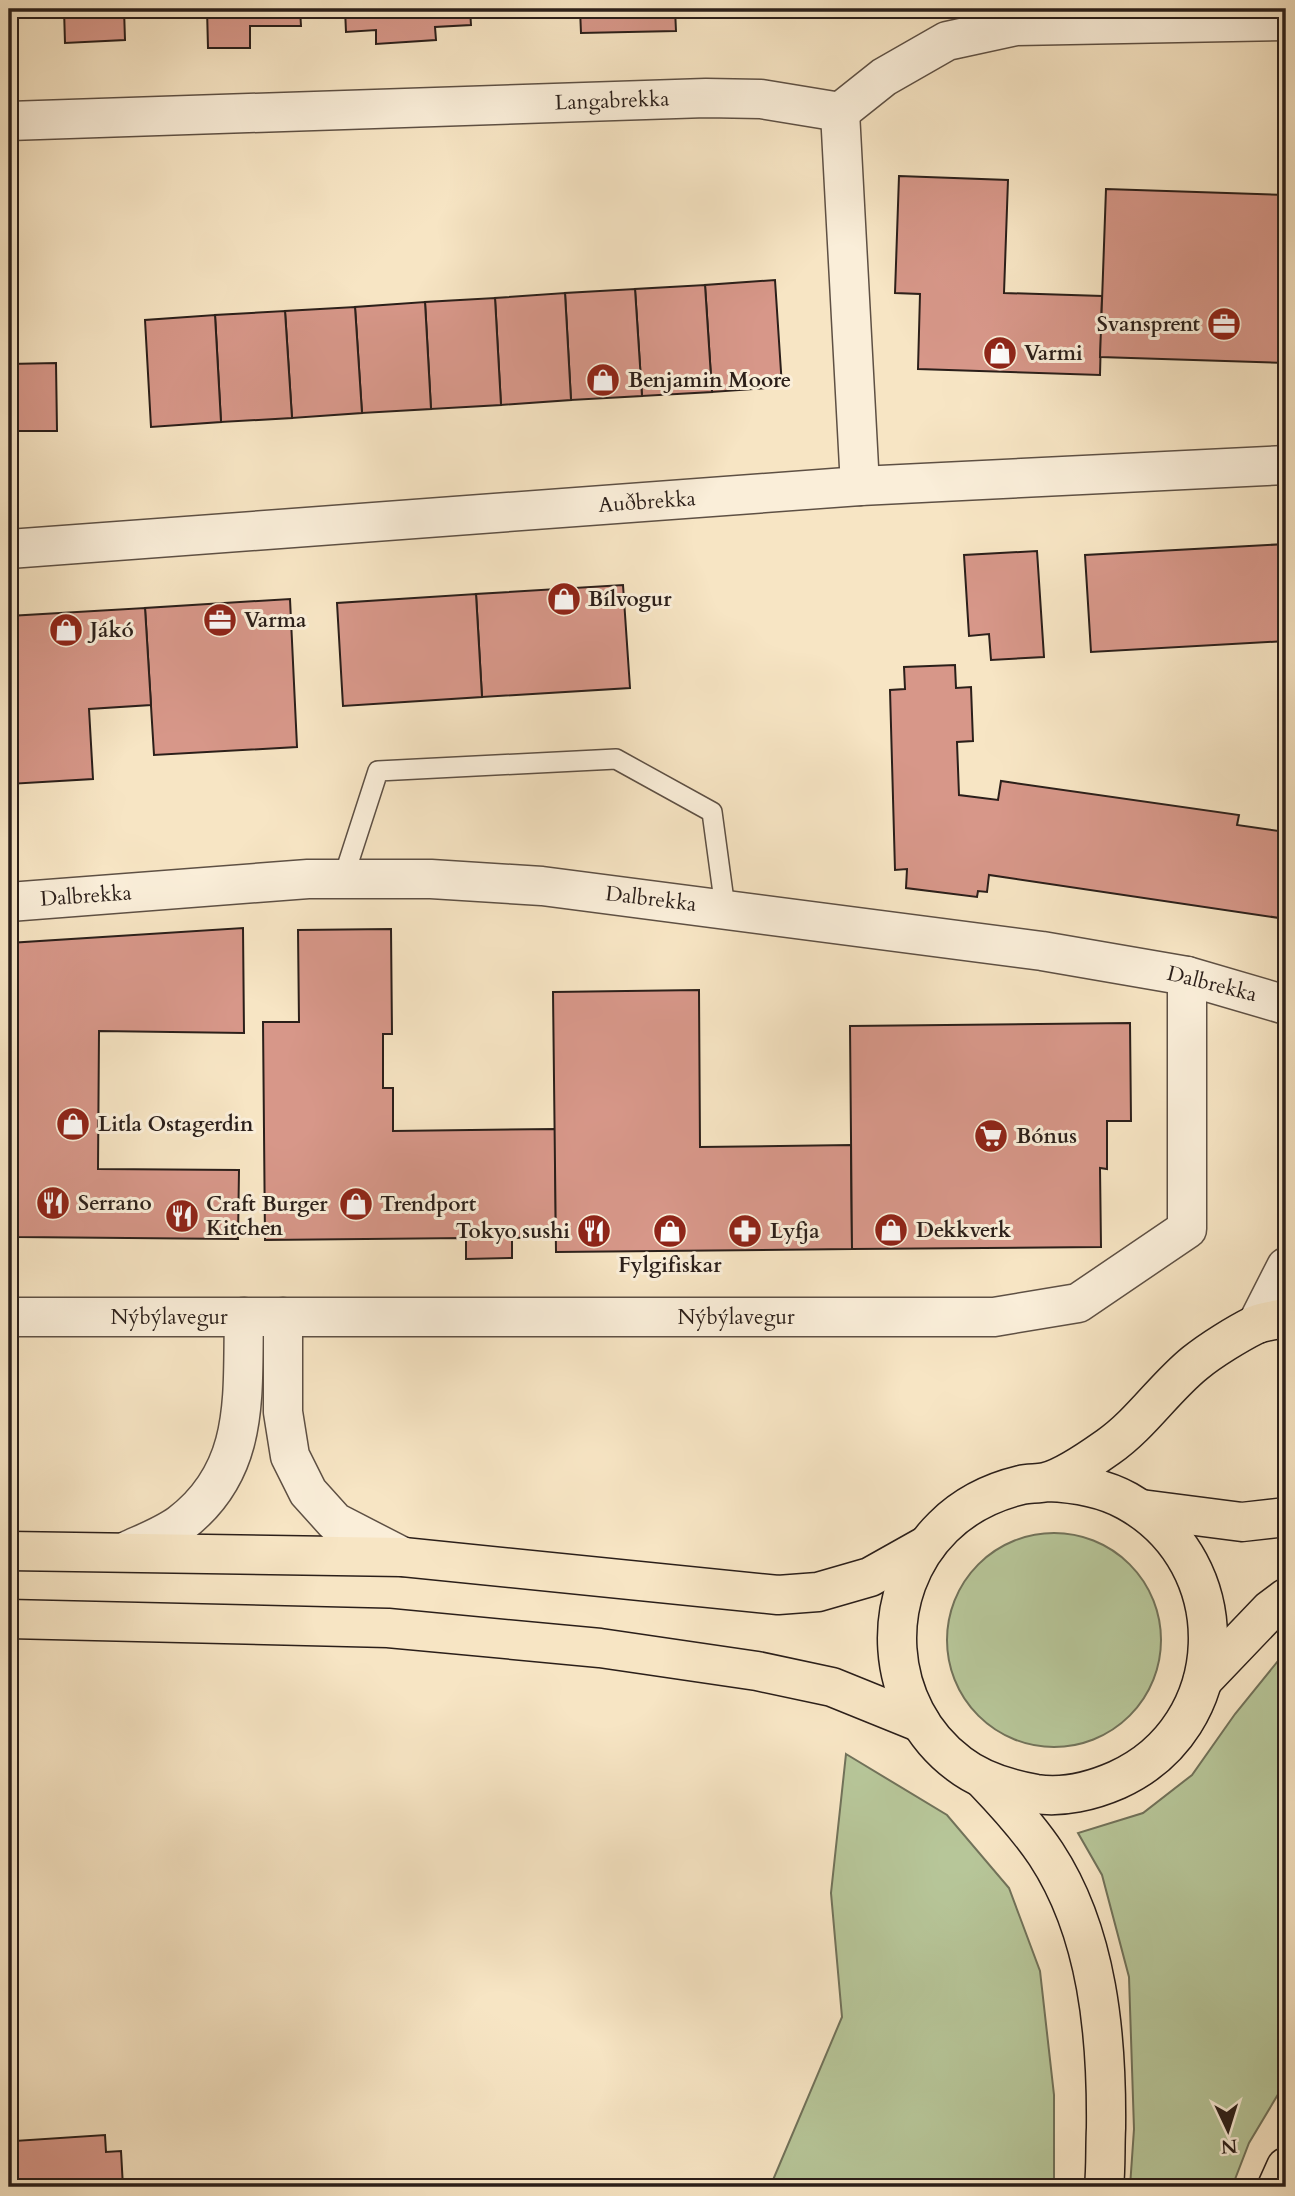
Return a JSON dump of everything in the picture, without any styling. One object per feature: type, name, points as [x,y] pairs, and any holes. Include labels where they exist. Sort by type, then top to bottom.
[{"type":"main road","points":[[1047,1482],[1111,1445],[1195,1362],[1272,1321]]},
{"type":"main road","points":[[1047,1482],[1087,1486],[1124,1499],[1141,1509],[1162,1527],[1180,1548],[1199,1585],[1208,1625],[1208,1653],[1203,1680],[1192,1708],[1176,1734],[1155,1757],[1130,1774],[1102,1786],[1072,1793],[1042,1795],[1012,1789],[983,1779],[959,1764],[938,1745],[921,1723],[908,1700],[900,1674],[896,1646],[897,1619],[903,1592],[913,1567],[927,1545],[951,1519],[980,1500],[1024,1485],[1047,1482]]},
{"type":"main road","points":[[1141,1509],[1242,1522],[1286,1517]]},
{"type":"main road","points":[[9,1551],[403,1557],[778,1595],[818,1592],[870,1577],[927,1545]]},
{"type":"main road","points":[[1203,1680],[1270,1610],[1286,1598]]},
{"type":"main road","points":[[9,1619],[388,1628],[600,1648],[757,1671],[832,1687],[921,1723]]},
{"type":"main road","points":[[983,1779],[1022,1820],[1047,1856],[1067,1893],[1085,1940],[1097,1995],[1103,2042],[1106,2090],[1104,2187]]},
{"type":"main road","points":[[1278,2187],[1286,2167]]},
{"type":"street","points":[[860,486],[840,112],[884,77],[947,41],[1016,26],[1286,21]]},
{"type":"street","name":"Langabrekka","points":[[9,121],[706,98],[761,99],[840,112]]},
{"type":"street","name":"Auðbrekka","points":[[9,549],[860,486],[1286,465]]},
{"type":"street","name":"Dalbrekka","points":[[9,902],[308,879],[431,879],[542,886],[1042,951],[1187,976],[1286,1005]]},
{"type":"street","name":"Nýbýlavegur","points":[[9,1317],[994,1317],[1078,1303],[1187,1229],[1187,976]]},
{"type":"street","points":[[1272,1321],[1286,1267]]},
{"type":"street","points":[[127,1551],[178,1526],[202,1506],[221,1480],[234,1453],[241,1411],[244,1317]]},
{"type":"street","points":[[283,1317],[283,1412],[290,1457],[308,1492],[335,1522],[403,1557]]},
{"type":"lane","points":[[343,879],[378,771],[616,759],[712,812],[725,908]]},
{"type":"green space","points":[[1054,1533],[1095,1541],[1130,1564],[1153,1599],[1161,1640],[1153,1681],[1130,1716],[1095,1739],[1054,1747],[1013,1739],[978,1716],[955,1681],[947,1640],[955,1599],[978,1564],[1013,1541]]},
{"type":"green space","points":[[1286,1651],[1286,2081],[1249,2143],[1232,2187],[1130,2187],[1134,2129],[1129,1977],[1102,1875],[1078,1833],[1143,1813],[1192,1775],[1235,1714]]},
{"type":"green space","points":[[846,1754],[947,1815],[1009,1888],[1040,1971],[1054,2095],[1054,2187],[770,2187],[842,2017],[831,1893]]},
{"type":"building","points":[[64,9],[124,9],[125,40],[65,43]]},
{"type":"building","points":[[207,9],[300,9],[301,26],[250,26],[250,48],[208,48]]},
{"type":"building","points":[[345,9],[470,9],[471,25],[435,27],[436,40],[376,44],[376,30],[346,32]]},
{"type":"building","points":[[580,9],[675,9],[676,31],[581,33]]},
{"type":"building","points":[[899,176],[1008,180],[1004,293],[1102,296],[1100,375],[918,369],[920,294],[895,293]]},
{"type":"building","points":[[1106,189],[1286,195],[1286,363],[1100,357]]},
{"type":"building","points":[[9,220],[17,220],[17,282],[9,282]]},
{"type":"building","points":[[775,280],[782,387],[712,392],[705,285]]},
{"type":"building","points":[[705,285],[712,392],[642,396],[635,289]]},
{"type":"building","points":[[635,289],[642,396],[571,400],[565,293]]},
{"type":"building","points":[[565,293],[571,400],[501,405],[495,298]]},
{"type":"building","points":[[495,298],[501,405],[431,409],[425,302]]},
{"type":"building","points":[[425,302],[431,409],[362,413],[355,307]]},
{"type":"building","points":[[355,307],[362,413],[292,418],[285,311]]},
{"type":"building","points":[[285,311],[292,418],[221,422],[215,315]]},
{"type":"building","points":[[215,315],[221,422],[151,427],[145,320]]},
{"type":"building","points":[[56,363],[57,431],[9,431],[9,364]]},
{"type":"building","points":[[1286,544],[1286,641],[1091,652],[1085,555]]},
{"type":"building","points":[[1037,551],[1044,657],[991,660],[989,634],[969,636],[964,555]]},
{"type":"building","points":[[623,585],[630,688],[482,697],[476,594]]},
{"type":"building","points":[[476,594],[482,697],[343,706],[337,603]]},
{"type":"building","points":[[290,599],[297,747],[154,755],[145,608]]},
{"type":"building","points":[[145,608],[151,705],[89,709],[93,779],[9,784],[9,616]]},
{"type":"building","points":[[955,665],[956,688],[971,687],[973,741],[957,742],[959,795],[998,800],[1001,781],[1239,815],[1237,825],[1286,832],[1286,919],[989,875],[987,892],[978,891],[977,897],[906,888],[907,869],[895,870],[890,690],[905,689],[904,667]]},
{"type":"building","points":[[243,928],[244,1033],[99,1031],[98,1169],[239,1170],[238,1239],[17,1237],[18,1168],[9,1168],[9,943]]},
{"type":"building","points":[[391,929],[392,1034],[383,1034],[383,1088],[393,1088],[393,1131],[555,1129],[556,1237],[512,1238],[512,1258],[466,1259],[466,1238],[265,1240],[263,1022],[299,1022],[298,930]]},
{"type":"building","points":[[699,990],[700,1147],[851,1145],[852,1249],[556,1252],[553,992]]},
{"type":"building","points":[[1130,1023],[1131,1121],[1107,1121],[1107,1169],[1100,1168],[1101,1247],[852,1249],[850,1026]]},
{"type":"building","points":[[9,2059],[15,2141],[105,2135],[106,2152],[121,2151],[123,2187],[9,2187]]},
{"type":"place","name":"Svansprent","points":[[1224,324]]},
{"type":"place","name":"Varmi","points":[[1000,353]]},
{"type":"place","name":"Benjamin Moore","points":[[603,380]]},
{"type":"place","name":"Bílvogur","points":[[564,599]]},
{"type":"place","name":"Varma","points":[[220,620]]},
{"type":"place","name":"Jákó","points":[[66,630]]},
{"type":"place","name":"Litla Ostagerdin","points":[[73,1124]]},
{"type":"place","name":"Bónus","points":[[991,1136]]},
{"type":"place","name":"Serrano","points":[[53,1203]]},
{"type":"place","name":"Trendport","points":[[356,1204]]},
{"type":"place","name":"Craft Burger Kitchen","points":[[182,1216]]},
{"type":"place","name":"Dekkverk","points":[[891,1230]]},
{"type":"place","name":"Tokyo sushi","points":[[594,1231]]},
{"type":"place","name":"Fylgifiskar","points":[[670,1231]]},
{"type":"place","name":"Lyfja","points":[[745,1231]]}]
